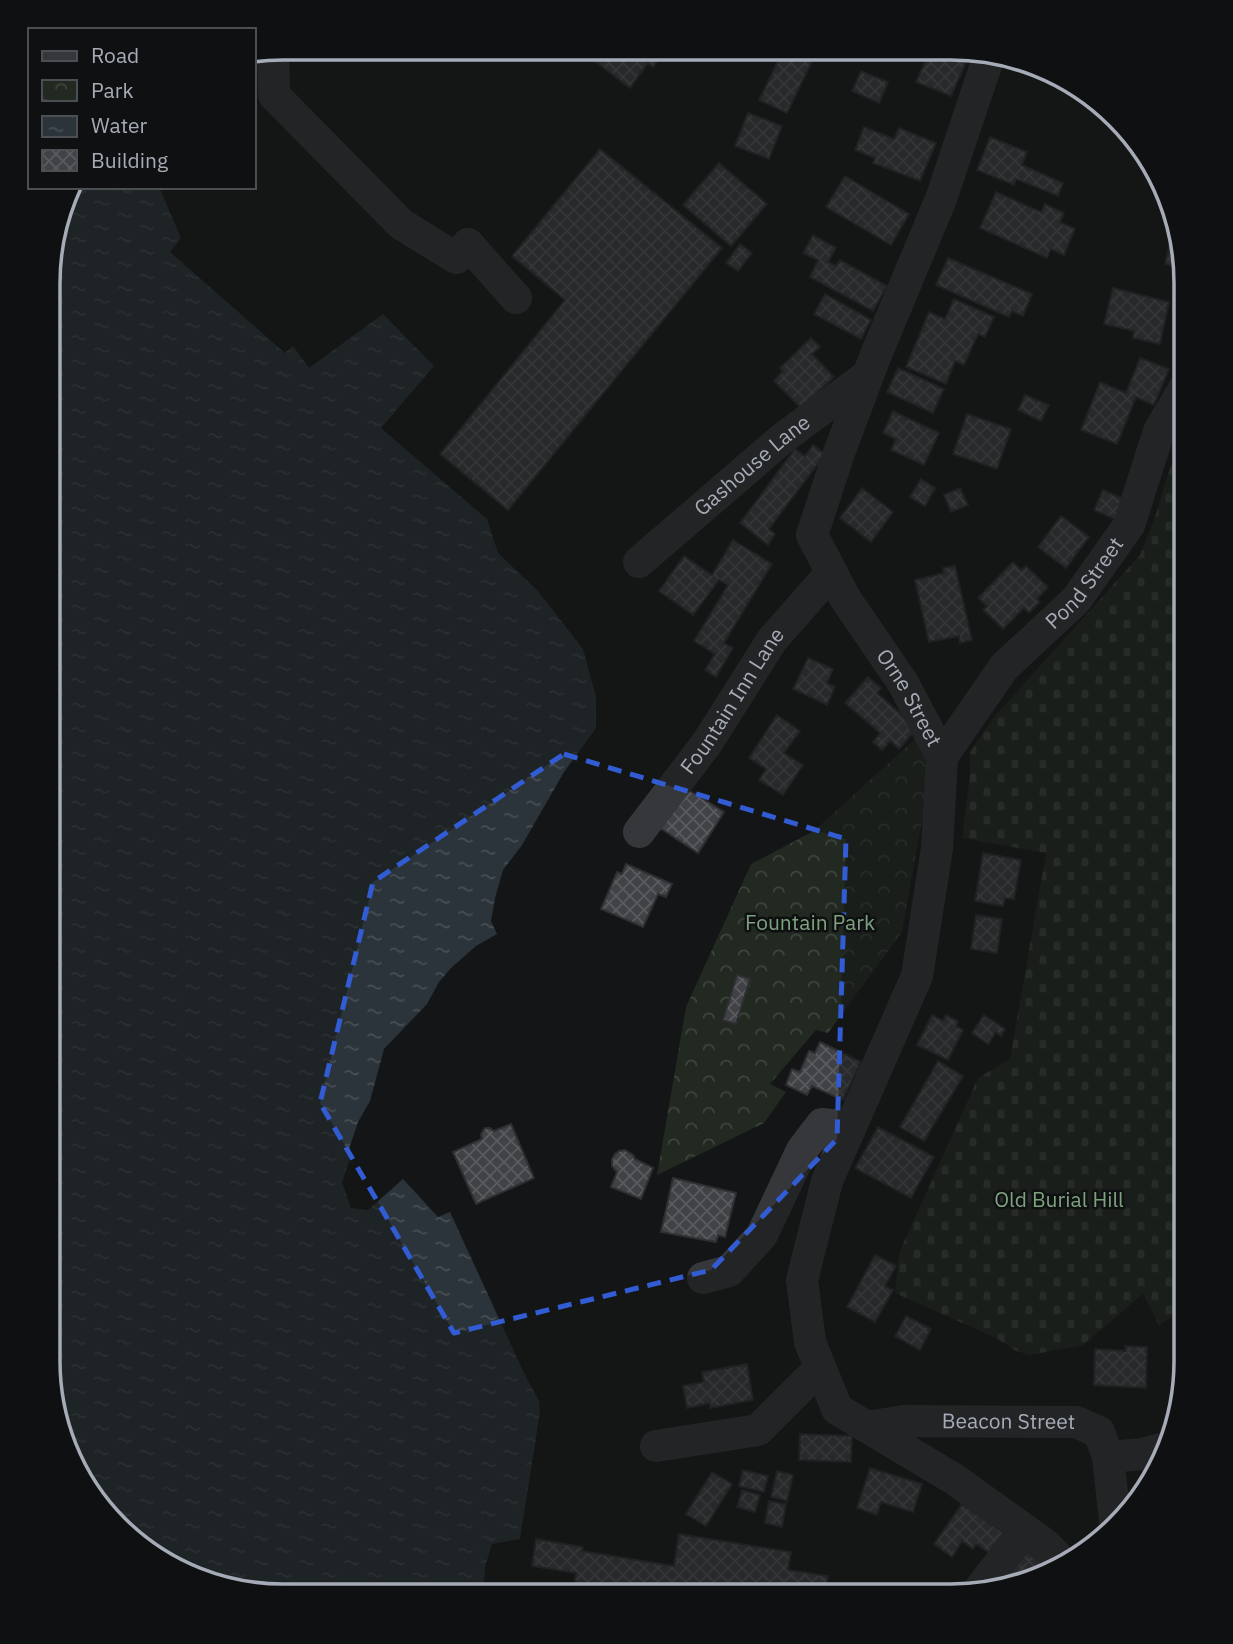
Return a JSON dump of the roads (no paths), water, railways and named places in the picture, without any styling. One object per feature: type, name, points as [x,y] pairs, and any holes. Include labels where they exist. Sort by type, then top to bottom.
[{"type":"street","points":[[273,60],[274,95],[401,224],[456,258],[468,244],[516,299]]},
{"type":"street","name":"Orne Street","points":[[820,1368],[810,1342],[802,1280],[828,1181],[917,976],[937,848],[942,757],[903,683],[845,598],[812,535],[868,375],[941,199],[987,62]]},
{"type":"street","name":"Gashouse Lane","points":[[639,562],[783,438],[868,375]]},
{"type":"street","name":"Pond Street","points":[[942,757],[1004,667],[1076,600],[1129,525],[1160,432],[1174,407]]},
{"type":"street","name":"Fountain Inn Lane","points":[[639,832],[706,743],[772,640],[831,573]]},
{"type":"street","points":[[703,1278],[729,1271],[762,1235],[802,1150],[822,1125],[850,1127]]},
{"type":"street","points":[[656,1446],[758,1430],[820,1368],[838,1409],[954,1479],[1046,1545],[1057,1557]]},
{"type":"street","name":"Beacon Street","points":[[867,1427],[904,1421],[1076,1422],[1099,1432],[1108,1457],[1114,1513]]},
{"type":"street","points":[[1108,1457],[1155,1451]]},
{"type":"street","points":[[985,1582],[1025,1530]]},
{"type":"water","points":[[80,189],[160,189],[181,238],[170,252],[285,353],[293,346],[309,368],[383,314],[434,366],[381,428],[487,519],[498,553],[538,591],[583,649],[596,697],[596,728],[564,772],[522,845],[503,870],[491,921],[497,934],[476,946],[452,967],[439,982],[427,1004],[384,1049],[370,1101],[358,1122],[350,1146],[349,1162],[342,1182],[351,1208],[368,1210],[403,1179],[438,1217],[450,1212],[539,1401],[540,1412],[520,1539],[492,1544],[485,1567],[484,1584],[253,1583],[211,1573],[184,1562],[159,1547],[115,1509],[82,1460],[71,1433],[61,1391],[60,1362],[60,282],[61,253],[67,225]]},
{"type":"park label","name":"Fountain Park","points":[[810,923]]},
{"type":"park label","name":"Old Burial Hill","points":[[1059,1200]]}]
